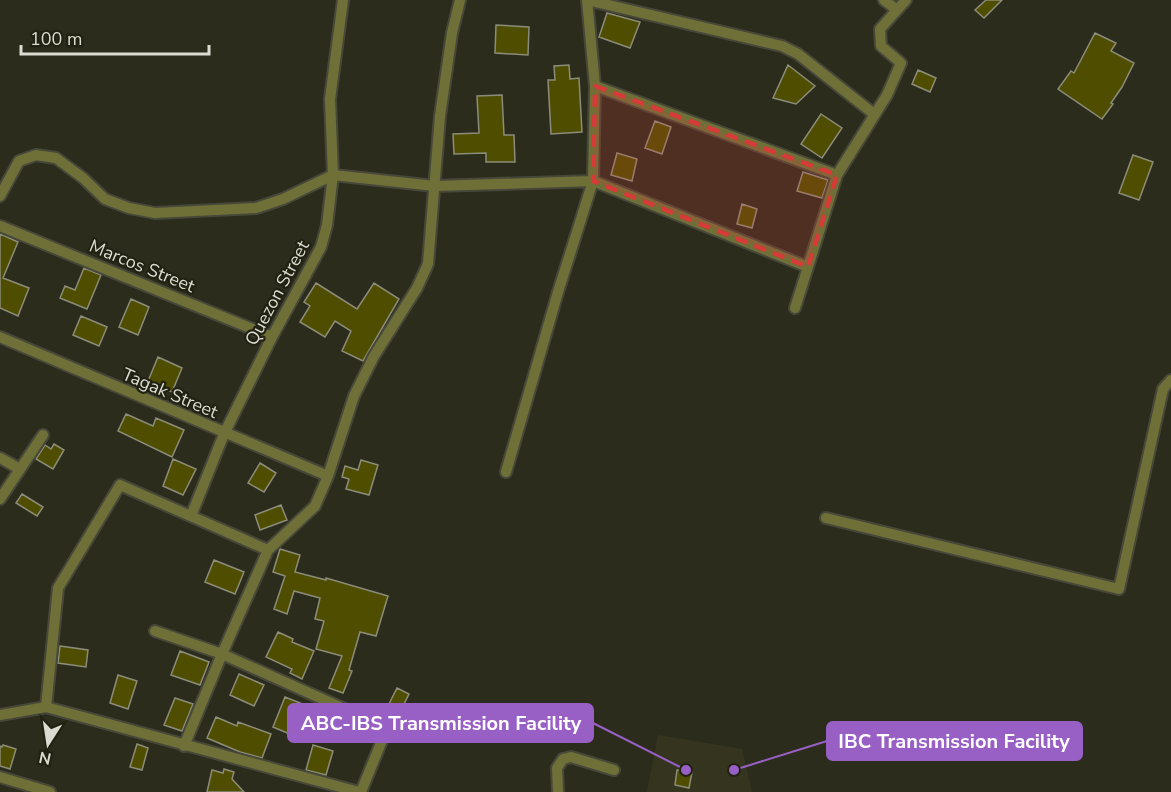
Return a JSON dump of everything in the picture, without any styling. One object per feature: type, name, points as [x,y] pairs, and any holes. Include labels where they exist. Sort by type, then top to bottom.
[{"type":"street","name":"Quezon Street","points":[[191,516],[224,434],[272,337],[321,247],[327,225],[333,175],[330,99],[343,0]]},
{"type":"street","points":[[184,746],[268,550],[315,506],[328,476],[354,396],[374,356],[417,288],[428,264],[440,116],[452,33],[460,0]]},
{"type":"street","points":[[506,472],[593,181],[595,86],[587,0],[782,46],[798,54],[874,114]]},
{"type":"street","points":[[884,0],[897,10]]},
{"type":"street","points":[[795,308],[837,175],[887,95],[901,63],[881,46],[880,29],[906,0]]},
{"type":"street","points":[[595,86],[837,175]]},
{"type":"street","points":[[0,196],[19,161],[36,154],[56,158],[83,178],[105,199],[129,208],[155,213],[256,208],[283,199],[333,175],[435,186],[593,181],[808,267]]},
{"type":"street","name":"Marcos Street","points":[[0,226],[272,337]]},
{"type":"street","name":"Tagak Street","points":[[0,337],[224,434],[328,476]]},
{"type":"street","points":[[826,518],[1119,589],[1163,389],[1171,380]]},
{"type":"street","points":[[0,499],[43,435]]},
{"type":"street","points":[[0,458],[20,469]]},
{"type":"street","points":[[46,707],[58,588],[120,485],[268,550]]},
{"type":"street","points":[[0,715],[46,707],[360,792],[387,728],[222,654],[155,631]]},
{"type":"street","points":[[558,792],[557,768],[563,759],[571,757],[614,770]]},
{"type":"street","points":[[0,777],[50,792]]},
{"type":"highlighted area","points":[[595,86],[837,175],[808,267],[593,181]]},
{"type":"shaded area","points":[[658,735],[742,749],[752,792],[647,792]]},
{"type":"building","points":[[986,0],[1002,0],[984,18],[975,10]]},
{"type":"building","points":[[607,13],[640,22],[630,48],[599,37]]},
{"type":"building","points":[[496,25],[529,27],[528,55],[495,53]]},
{"type":"building","points":[[1095,33],[1116,43],[1111,51],[1134,63],[1111,103],[1113,104],[1102,119],[1058,89],[1071,71],[1074,73]]},
{"type":"building","points":[[569,65],[570,79],[579,78],[582,132],[551,134],[548,80],[555,80],[554,66]]},
{"type":"building","points":[[788,65],[815,86],[796,104],[773,98]]},
{"type":"building","points":[[918,70],[936,78],[930,92],[912,84]]},
{"type":"building","points":[[502,95],[504,135],[514,135],[515,162],[486,162],[486,153],[454,154],[453,134],[479,133],[477,96]]},
{"type":"building","points":[[821,114],[842,128],[822,158],[801,144]]},
{"type":"building","points":[[655,121],[671,127],[662,154],[645,148]]},
{"type":"building","points":[[617,153],[637,159],[632,181],[611,175]]},
{"type":"building","points":[[1133,155],[1153,162],[1139,200],[1119,193]]},
{"type":"building","points":[[803,172],[828,180],[822,198],[797,191]]},
{"type":"building","points":[[742,204],[757,209],[752,228],[737,224]]},
{"type":"building","points":[[0,234],[18,242],[3,278],[29,288],[18,316],[0,308]]},
{"type":"building","points":[[84,268],[101,275],[87,309],[60,298],[65,286],[75,290]]},
{"type":"building","points":[[316,283],[357,309],[374,283],[399,299],[363,361],[342,351],[351,331],[335,321],[325,337],[300,322],[310,306],[304,302]]},
{"type":"building","points":[[131,299],[149,307],[138,335],[119,327]]},
{"type":"building","points":[[81,316],[107,327],[99,346],[73,335]]},
{"type":"building","points":[[158,357],[182,368],[172,392],[148,381]]},
{"type":"building","points":[[126,414],[153,426],[156,418],[184,430],[172,457],[118,431]]},
{"type":"building","points":[[54,444],[64,450],[53,469],[36,459],[45,445],[51,449]]},
{"type":"building","points":[[173,459],[196,469],[183,495],[163,486]]},
{"type":"building","points":[[361,460],[378,465],[369,495],[346,489],[349,479],[342,477],[345,466],[358,470]]},
{"type":"building","points":[[260,463],[276,473],[264,492],[248,483]]},
{"type":"building","points":[[22,494],[43,507],[37,516],[16,503]]},
{"type":"building","points":[[281,505],[287,520],[260,530],[255,515]]},
{"type":"building","points":[[280,549],[300,555],[295,572],[326,580],[326,578],[388,596],[376,636],[360,632],[349,670],[352,671],[343,693],[329,688],[342,656],[316,649],[324,621],[315,619],[320,598],[294,591],[287,614],[274,609],[285,576],[273,572]]},
{"type":"building","points":[[214,560],[244,572],[235,594],[205,582]]},
{"type":"building","points":[[278,632],[293,639],[292,642],[314,651],[302,679],[290,673],[292,669],[266,657]]},
{"type":"building","points":[[60,646],[88,650],[86,667],[58,663]]},
{"type":"building","points":[[180,651],[209,662],[200,685],[171,675]]},
{"type":"building","points":[[239,674],[264,685],[254,706],[230,695]]},
{"type":"building","points":[[118,675],[137,681],[128,709],[110,703]]},
{"type":"building","points":[[397,688],[409,694],[395,722],[383,716]]},
{"type":"building","points":[[285,697],[305,705],[292,735],[273,727]]},
{"type":"building","points":[[175,698],[193,704],[182,731],[164,725]]},
{"type":"building","points":[[216,717],[237,726],[238,722],[271,734],[262,758],[240,752],[207,738]]},
{"type":"building","points":[[137,744],[148,748],[142,770],[130,767]]},
{"type":"building","points":[[313,745],[333,751],[326,775],[306,770]]},
{"type":"building","points":[[0,746],[16,749],[10,769],[0,766]]},
{"type":"building","points":[[224,769],[234,772],[232,779],[244,792],[207,792],[212,770],[223,773]]},
{"type":"building","points":[[677,770],[692,772],[689,788],[675,785]]},
{"type":"place","name":"ABC-IBS Transmission Facility","points":[[686,770]]},
{"type":"place","name":"IBC Transmission Facility","points":[[734,770]]}]
